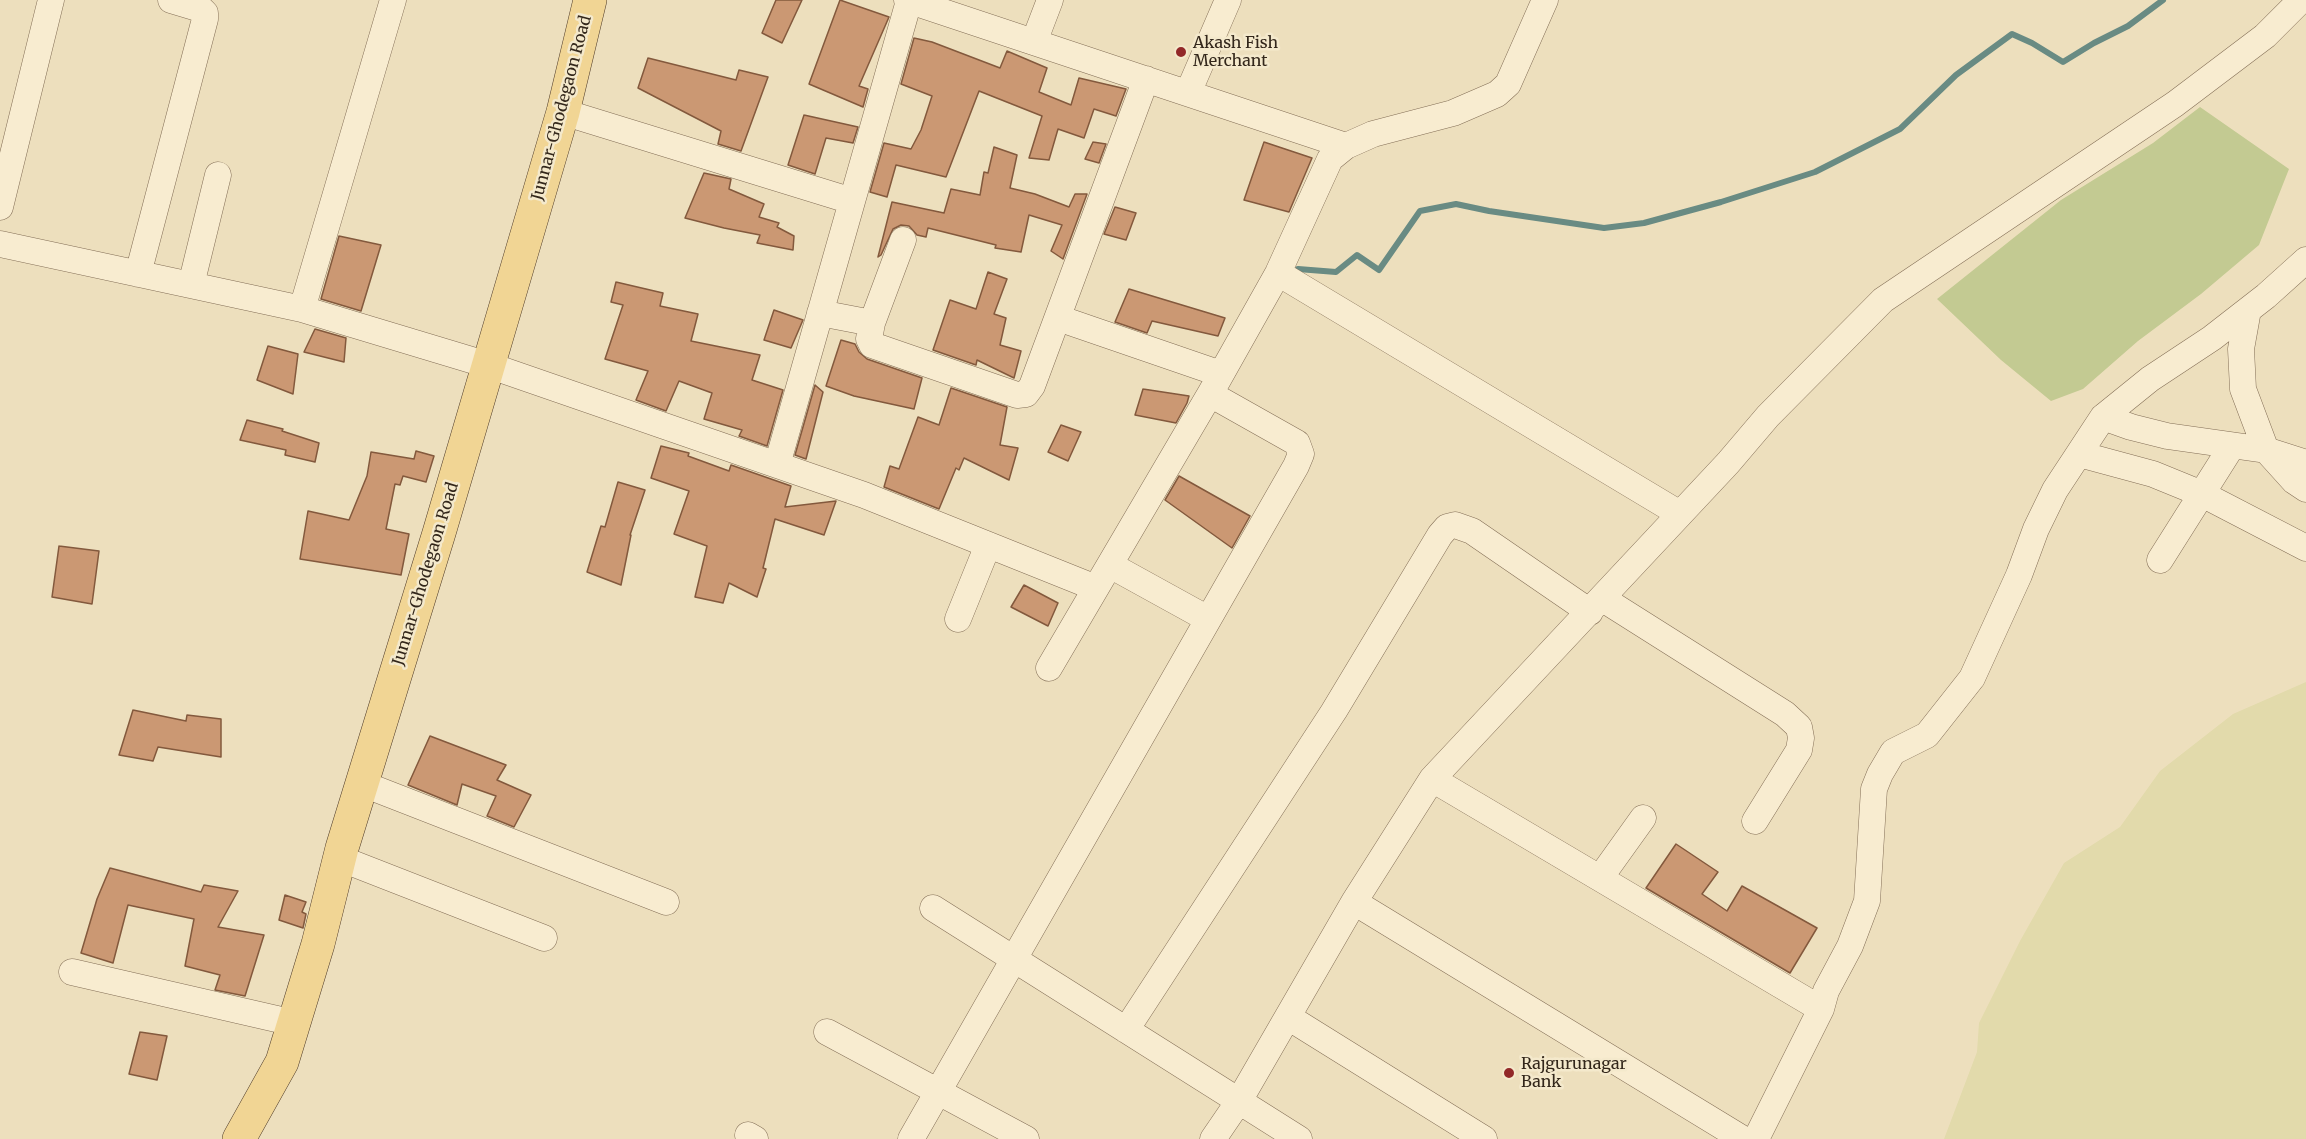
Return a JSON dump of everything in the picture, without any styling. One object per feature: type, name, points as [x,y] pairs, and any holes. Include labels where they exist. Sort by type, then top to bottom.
[{"type":"main road","name":"Junnar-Ghodegaon Road","points":[[239,1139],[282,1062],[318,944],[339,858],[563,112],[590,0]]},
{"type":"street","points":[[0,207],[51,0]]},
{"type":"street","points":[[138,274],[205,19],[205,13],[201,9],[171,0]]},
{"type":"street","points":[[302,309],[393,0]]},
{"type":"street","points":[[777,465],[908,0],[1346,146]]},
{"type":"street","points":[[1034,42],[1050,0]]},
{"type":"street","points":[[1188,93],[1228,0]]},
{"type":"street","points":[[1049,668],[1278,273],[1330,159],[1346,146],[1372,134],[1453,113],[1497,94],[1508,84],[1545,0]]},
{"type":"street","points":[[1213,1139],[1239,1101],[1354,902],[1432,779],[1597,605],[1728,463],[1768,416],[1883,300],[2175,104],[2265,36],[2301,0]]},
{"type":"street","points":[[903,240],[872,323],[869,339],[872,345],[1017,395],[1026,394],[1032,386],[1058,318],[1146,79]]},
{"type":"street","points":[[563,112],[852,201]]},
{"type":"street","points":[[191,285],[218,175]]},
{"type":"street","points":[[0,244],[302,309],[488,365],[864,495],[1096,588]]},
{"type":"street","points":[[1756,1139],[1821,1009],[1826,991],[1850,946],[1867,901],[1874,789],[1880,774],[1893,752],[1927,735],[1972,678],[2055,490],[2103,417],[2150,379],[2212,338],[2306,260]]},
{"type":"street","points":[[1278,273],[1680,514]]},
{"type":"street","points":[[2248,310],[2241,349],[2242,389],[2266,450],[2294,481],[2306,489]]},
{"type":"street","points":[[820,313],[872,323]]},
{"type":"street","points":[[911,1139],[1301,454],[1297,443],[1215,384],[1058,318]]},
{"type":"street","points":[[2103,417],[2167,436],[2266,450],[2306,463]]},
{"type":"street","points":[[2160,560],[2232,446]]},
{"type":"street","points":[[2079,454],[2152,474],[2202,494],[2306,548]]},
{"type":"street","points":[[1126,1030],[1334,711],[1447,527],[1455,525],[1472,531],[1785,714],[1799,727],[1801,738],[1799,750],[1755,821]]},
{"type":"street","points":[[958,619],[988,545]]},
{"type":"street","points":[[1110,565],[1208,619]]},
{"type":"street","points":[[1432,779],[1821,1009]]},
{"type":"street","points":[[363,784],[666,902]]},
{"type":"street","points":[[1600,878],[1643,818]]},
{"type":"street","points":[[339,858],[544,938]]},
{"type":"street","points":[[1354,902],[1743,1139]]},
{"type":"street","points":[[933,908],[1299,1139]]},
{"type":"street","points":[[72,972],[294,1023]]},
{"type":"street","points":[[1288,1017],[1484,1139]]},
{"type":"street","points":[[827,1032],[1026,1139]]},
{"type":"shaded area","points":[[2306,682],[2306,1139],[1944,1139],[1977,1052],[1979,1023],[2020,941],[2064,863],[2120,827],[2160,771],[2233,714]]},
{"type":"green space","points":[[2200,107],[2289,169],[2259,245],[2201,294],[2138,341],[2083,389],[2051,401],[2001,360],[1937,299],[2061,200],[2153,143]]},
{"type":"building","points":[[776,0],[802,0],[782,43],[762,33]]},
{"type":"building","points":[[840,0],[889,17],[859,86],[868,89],[863,107],[809,84]]},
{"type":"building","points":[[914,38],[932,42],[1000,68],[1007,51],[1047,68],[1039,92],[1071,105],[1079,78],[1126,89],[1116,116],[1094,109],[1084,138],[1058,129],[1049,160],[1029,158],[1042,116],[979,91],[946,177],[896,165],[887,197],[870,192],[884,143],[911,149],[921,130],[932,96],[901,84]]},
{"type":"building","points":[[648,58],[736,80],[739,70],[768,77],[741,151],[718,144],[721,131],[638,88]]},
{"type":"building","points":[[804,115],[858,127],[853,143],[826,138],[815,174],[788,165]]},
{"type":"building","points":[[1093,142],[1106,144],[1099,163],[1085,159]]},
{"type":"building","points":[[1264,142],[1312,158],[1289,212],[1244,200]]},
{"type":"building","points":[[994,147],[1017,155],[1010,188],[1035,194],[1069,207],[1075,194],[1087,194],[1063,259],[1051,251],[1062,225],[1029,215],[1021,252],[995,248],[996,245],[928,228],[926,237],[917,235],[909,226],[901,225],[893,229],[878,257],[892,202],[944,213],[951,189],[980,195],[984,172],[988,173]]},
{"type":"building","points":[[704,173],[731,179],[729,189],[764,204],[759,217],[779,223],[777,227],[794,236],[793,250],[757,243],[760,235],[685,218]]},
{"type":"building","points":[[1115,207],[1136,213],[1126,240],[1104,234]]},
{"type":"building","points":[[339,236],[381,245],[361,311],[321,299]]},
{"type":"building","points":[[988,272],[1007,279],[994,314],[1006,318],[1000,345],[1021,351],[1014,378],[977,360],[976,365],[933,350],[950,300],[976,309]]},
{"type":"building","points":[[616,282],[663,293],[660,306],[698,314],[691,341],[760,355],[752,380],[783,390],[767,446],[739,436],[742,430],[704,419],[712,393],[679,381],[666,411],[636,400],[648,371],[605,359],[623,305],[611,302]]},
{"type":"building","points":[[1129,289],[1225,318],[1218,336],[1152,321],[1147,333],[1115,322]]},
{"type":"building","points":[[774,310],[803,320],[791,348],[764,340]]},
{"type":"building","points":[[315,329],[346,338],[344,362],[304,352]]},
{"type":"building","points":[[841,340],[855,344],[859,352],[867,359],[922,378],[914,409],[854,396],[826,386]]},
{"type":"building","points":[[268,346],[298,354],[293,394],[257,380]]},
{"type":"building","points":[[815,385],[823,392],[806,459],[795,455]]},
{"type":"building","points":[[951,388],[1007,407],[1000,445],[1018,448],[1009,480],[964,458],[959,470],[956,468],[939,509],[884,487],[890,466],[899,469],[918,417],[939,425]]},
{"type":"building","points":[[1143,389],[1189,396],[1176,423],[1135,415]]},
{"type":"building","points":[[247,420],[283,429],[282,431],[319,443],[315,462],[285,455],[286,450],[240,440]]},
{"type":"building","points":[[1061,425],[1081,432],[1068,461],[1048,452]]},
{"type":"building","points":[[661,446],[689,453],[688,456],[729,471],[731,465],[791,486],[785,507],[836,501],[824,535],[775,519],[763,568],[766,569],[757,597],[729,583],[723,603],[695,597],[707,546],[674,534],[689,491],[651,478]]},
{"type":"building","points":[[416,451],[434,456],[426,482],[403,476],[400,485],[395,484],[386,529],[409,534],[401,575],[300,559],[308,511],[349,520],[367,476],[371,452],[414,459]]},
{"type":"building","points":[[1179,476],[1250,516],[1232,548],[1165,500]]},
{"type":"building","points":[[618,482],[645,490],[630,535],[621,585],[587,572],[601,526],[605,527]]},
{"type":"building","points":[[59,546],[99,551],[92,604],[52,597]]},
{"type":"building","points":[[1024,585],[1058,603],[1048,626],[1011,607]]},
{"type":"building","points":[[133,710],[186,721],[187,715],[221,719],[221,757],[158,747],[153,761],[119,755]]},
{"type":"building","points":[[430,736],[506,765],[497,780],[531,795],[514,827],[487,816],[496,796],[462,784],[457,805],[408,785]]},
{"type":"building","points":[[1676,844],[1718,872],[1702,894],[1727,911],[1742,886],[1817,928],[1790,973],[1646,888]]},
{"type":"building","points":[[110,868],[201,892],[204,885],[238,891],[218,927],[264,935],[245,996],[215,990],[220,975],[185,966],[194,919],[128,905],[113,963],[81,953],[97,899]]},
{"type":"building","points":[[285,895],[306,902],[302,912],[306,914],[303,928],[279,920]]},
{"type":"building","points":[[140,1032],[167,1036],[157,1080],[129,1074]]},
{"type":"waterway","points":[[1298,269],[1336,272],[1357,255],[1379,270],[1420,211],[1456,204],[1604,228],[1644,223],[1721,202],[1815,172],[1900,129],[1956,75],[2012,34],[2063,62],[2128,26],[2163,0]]},
{"type":"place","name":"Akash Fish Merchant","points":[[1181,52]]},
{"type":"place","name":"Rajgurunagar Bank","points":[[1509,1073]]}]
